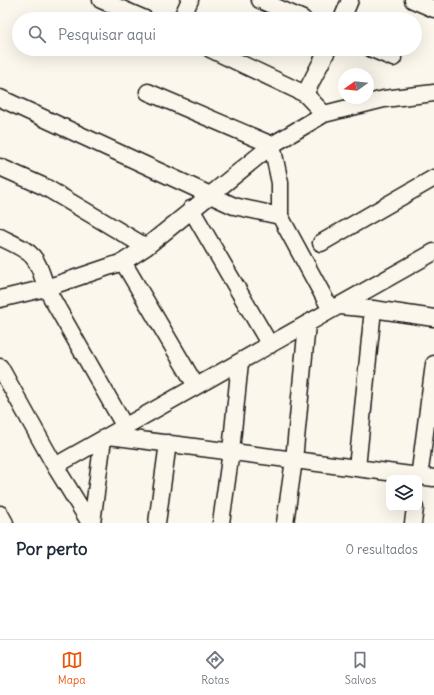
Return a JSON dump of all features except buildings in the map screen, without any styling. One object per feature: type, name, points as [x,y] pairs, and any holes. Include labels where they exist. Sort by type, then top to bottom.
[{"type":"street","points":[[101,0],[129,12]]},
{"type":"street","points":[[185,12],[190,0]]},
{"type":"street","points":[[260,0],[287,12]]},
{"type":"street","points":[[345,12],[350,0]]},
{"type":"street","points":[[413,0],[434,9]]},
{"type":"street","points":[[225,56],[305,94],[324,114]]},
{"type":"street","points":[[305,94],[324,56]]},
{"type":"street","points":[[388,56],[393,58]]},
{"type":"street","points":[[148,92],[272,145]]},
{"type":"street","points":[[3,300],[46,288],[123,262],[146,247],[191,209],[272,145],[324,114],[384,99],[434,93]]},
{"type":"street","points":[[0,98],[234,206],[280,216]]},
{"type":"street","points":[[272,145],[280,183],[280,216],[335,308]]},
{"type":"street","points":[[0,166],[45,187],[146,247]]},
{"type":"street","points":[[321,243],[434,178]]},
{"type":"street","points":[[191,209],[270,345]]},
{"type":"street","points":[[0,237],[29,252],[40,264],[46,288],[125,427]]},
{"type":"street","points":[[55,466],[434,252]]},
{"type":"street","points":[[123,262],[196,386]]},
{"type":"street","points":[[335,308],[373,309],[434,318]]},
{"type":"street","points":[[357,468],[373,309]]},
{"type":"street","points":[[285,523],[294,460],[307,324]]},
{"type":"street","points":[[221,523],[232,451],[240,362]]},
{"type":"street","points":[[106,437],[232,451],[424,477],[434,364]]},
{"type":"street","points":[[0,367],[55,466],[91,523]]},
{"type":"street","points":[[91,523],[106,437]]},
{"type":"street","points":[[157,523],[168,443]]},
{"type":"street","points":[[413,523],[415,511]]},
{"type":"street","points":[[0,514],[5,523]]}]
